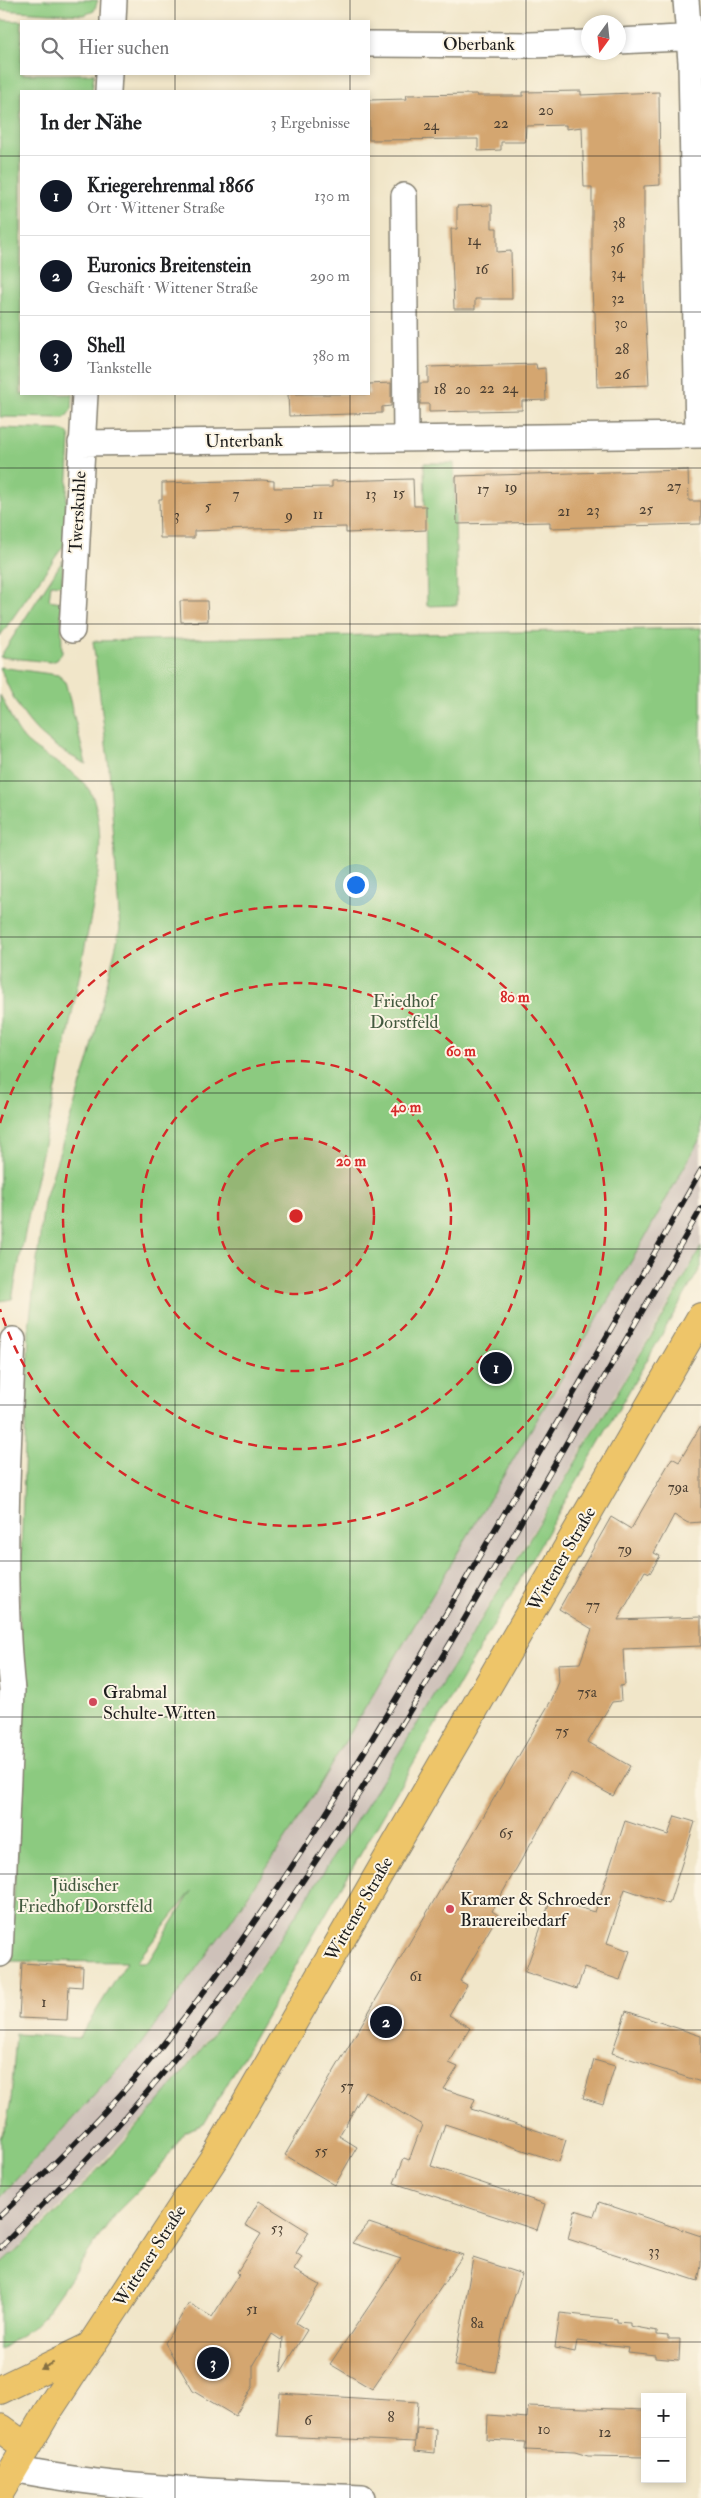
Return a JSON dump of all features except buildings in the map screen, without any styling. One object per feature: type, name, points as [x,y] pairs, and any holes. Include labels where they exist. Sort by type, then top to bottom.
[{"type":"main road","name":"Wittener Straße","points":[[10,2468],[218,2152],[701,1317]]},
{"type":"main road","points":[[0,2390],[92,2346]]},
{"type":"main road","points":[[0,2428],[10,2468]]},
{"type":"street","name":"Unterbank","points":[[81,443],[699,436],[695,38],[686,0]]},
{"type":"street","points":[[626,41],[695,38]]},
{"type":"street","name":"Oberbank","points":[[370,44],[531,45],[581,42]]},
{"type":"street","points":[[108,90],[109,75]]},
{"type":"street","points":[[404,196],[406,439]]},
{"type":"street","name":"Twerskuhle","points":[[72,630],[85,395]]},
{"type":"street","points":[[0,1954],[12,1690],[4,1649],[7,1460],[13,1340]]},
{"type":"street","points":[[10,2468],[68,2480],[172,2489],[362,2498]]},
{"type":"shaded area","points":[[701,1137],[701,1246],[663,1314],[421,1718],[302,1907],[213,2032],[162,2098],[82,2184],[0,2266],[0,2198],[138,2048],[231,1922],[302,1815],[635,1255]]},
{"type":"green space","points":[[0,0],[98,0],[94,11],[84,15],[0,10]]},
{"type":"green space","points":[[0,20],[20,21],[20,75],[94,75],[92,90],[20,90],[20,395],[73,395],[72,409],[65,418],[0,417]]},
{"type":"green space","points":[[0,428],[61,430],[68,433],[70,440],[64,545],[0,636]]},
{"type":"green space","points":[[424,463],[454,463],[457,605],[427,606]]},
{"type":"green space","points":[[63,560],[62,585],[51,584],[49,600],[61,602],[62,653],[57,660],[51,662],[0,657]]},
{"type":"green space","name":"Friedhof Dorstfeld","points":[[701,628],[701,1137],[635,1255],[302,1814],[231,1921],[138,2048],[0,2197],[0,2138],[6,2125],[11,2100],[16,2034],[79,2038],[127,1962],[10,1961],[25,1702],[19,1613],[29,1327],[44,1202],[90,1055],[120,929],[109,768],[93,641]],"holes":[[[192,1891],[148,1962],[137,1961]]]},
{"type":"green space","points":[[0,667],[58,675],[65,681],[86,764],[55,746],[32,725],[15,700]]},
{"type":"green space","points":[[0,695],[24,739],[41,753],[73,773],[89,790],[94,800],[100,839],[97,881],[90,923],[12,1299],[0,1301]]},
{"type":"green space","points":[[701,1247],[701,1267],[204,2124],[186,2131],[154,2175],[115,2214],[46,2313],[31,2328],[0,2350],[0,2266],[84,2185],[124,2142],[162,2098],[250,1983],[330,1862],[454,1665],[664,1315]]},
{"type":"railway","points":[[0,2216],[91,2127],[142,2070],[234,1951],[277,1889],[397,1697],[588,1369],[701,1170]]},
{"type":"railway","points":[[0,2248],[63,2184],[145,2095],[205,2019],[283,1910],[357,1797],[427,1683],[701,1209]]},
{"type":"place","name":"Kriegerehrenmal 1866","points":[[496,1368]]},
{"type":"place","name":"Grabmal Schulte-Witten","points":[[93,1702]]},
{"type":"place","name":"Kramer & Schroeder Brauereibedarf","points":[[450,1909]]},
{"type":"place","name":"Euronics Breitenstein","points":[[386,2022]]},
{"type":"place","name":"Shell","points":[[213,2363]]},
{"type":"park label","name":"Jüdischer Friedhof Dorstfeld","points":[[85,1895]]}]
